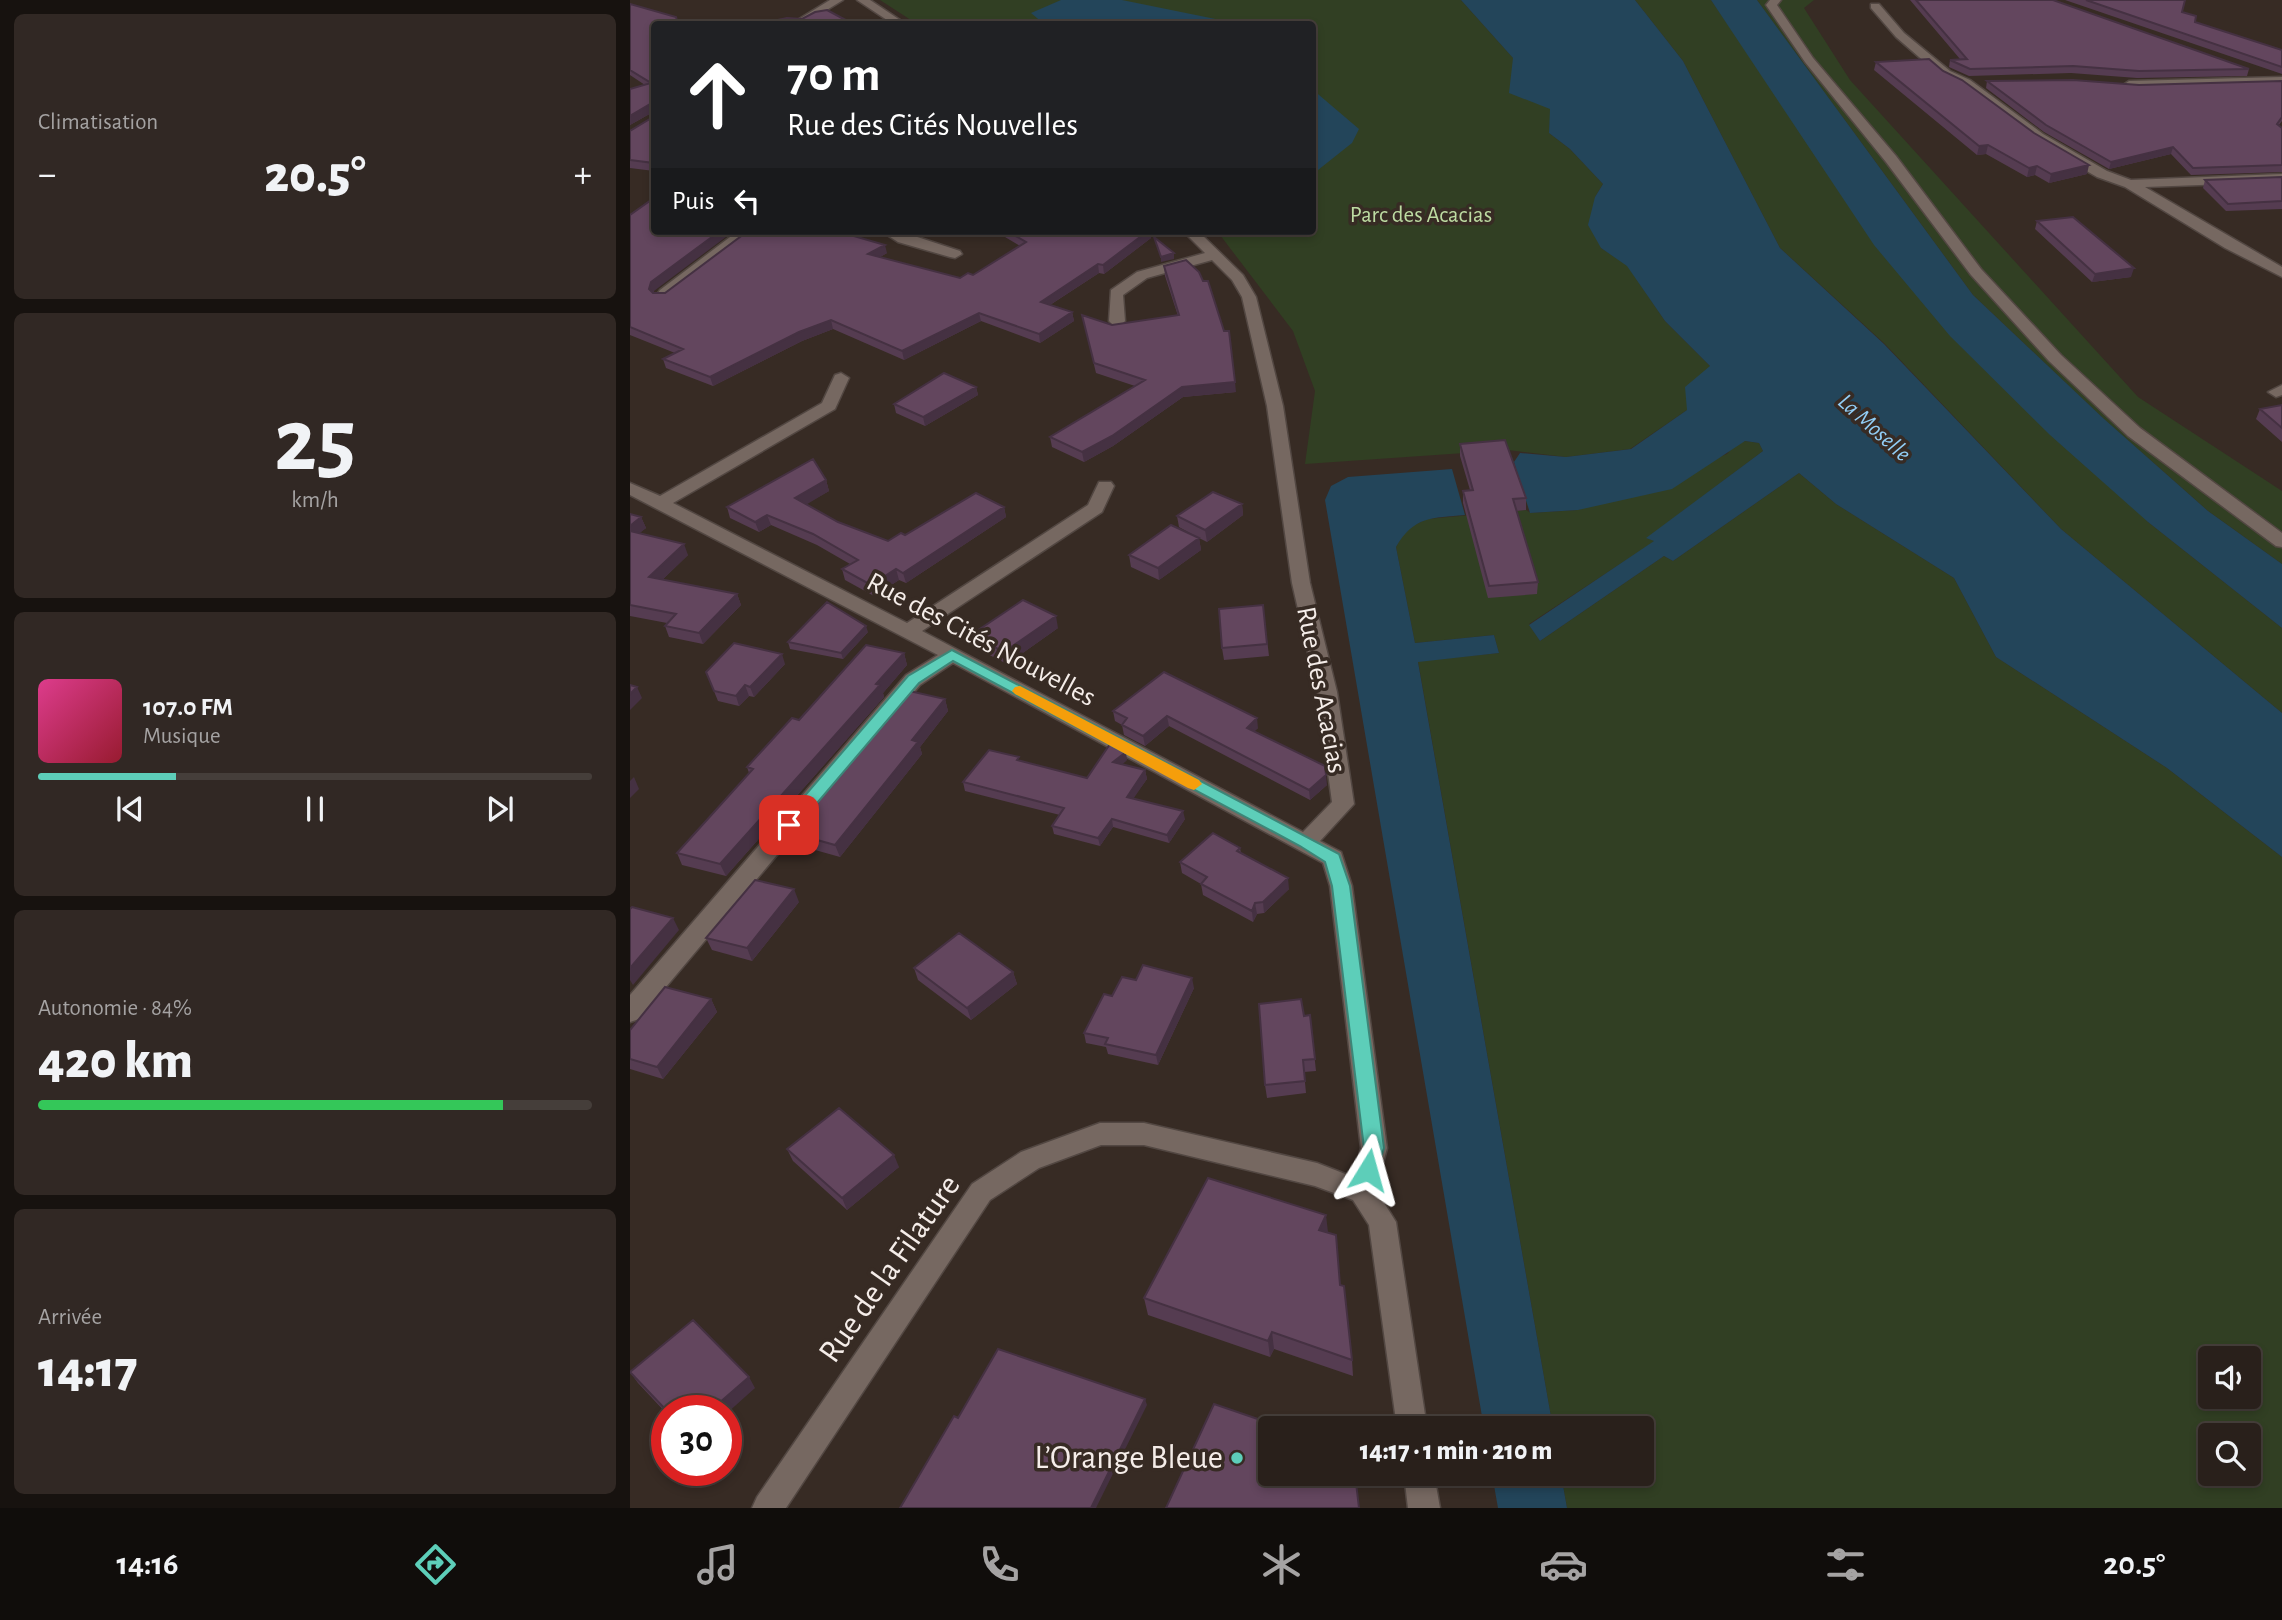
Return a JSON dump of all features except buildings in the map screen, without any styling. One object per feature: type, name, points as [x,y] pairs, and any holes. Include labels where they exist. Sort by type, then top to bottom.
[{"type":"street","points":[[802,21],[838,0]]},
{"type":"street","points":[[862,0],[895,21]]},
{"type":"street","points":[[1776,0],[1771,5],[1809,60],[1891,159],[1976,272],[2055,358],[2134,432],[2282,542]]},
{"type":"street","points":[[1875,6],[1900,35],[1946,74],[1966,83],[2038,137],[2102,174],[2130,184],[2230,245],[2282,273]]},
{"type":"street","points":[[2245,68],[2282,81]]},
{"type":"street","points":[[2110,83],[2137,85],[2282,81]]},
{"type":"street","points":[[1966,83],[1985,82]]},
{"type":"street","points":[[2130,184],[2282,178]]},
{"type":"street","points":[[661,296],[741,235]]},
{"type":"street","points":[[896,235],[955,254]]},
{"type":"street","name":"Rue des Acacias","points":[[1194,235],[1238,278],[1249,297],[1275,406],[1301,583],[1327,692],[1343,804],[1306,842]]},
{"type":"street","points":[[1117,321],[1116,293],[1142,275],[1214,255]]},
{"type":"street","points":[[659,504],[829,406],[841,378]]},
{"type":"street","points":[[907,632],[1096,508],[1105,486]]},
{"type":"street","name":"Rue des Cités Nouvelles","points":[[630,488],[952,654],[1306,842]]},
{"type":"street","points":[[630,1012],[913,680],[952,654]]},
{"type":"street","points":[[1306,842],[1333,858],[1341,886],[1374,1148],[1362,1192],[1382,1222],[1410,1416]]},
{"type":"street","name":"Rue de la Filature","points":[[768,1508],[981,1192],[1030,1160],[1100,1134],[1144,1134],[1317,1175],[1362,1192]]},
{"type":"street","points":[[1421,1486],[1424,1508]]},
{"type":"green space","name":"Parc des Acacias","points":[[880,0],[1461,0],[1514,59],[1551,109],[1549,133],[1570,149],[1603,184],[1595,197],[1601,248],[1627,265],[1665,321],[1711,367],[1687,410],[1630,449],[1566,457],[1508,450],[1305,464],[1315,391],[1293,331],[1220,235],[1316,235],[1316,21],[912,21]]},
{"type":"green space","points":[[1635,0],[1711,0],[1761,72],[2148,522],[2282,628],[2282,713],[2061,529],[1885,344],[1780,248],[1683,61]]},
{"type":"green space","points":[[1757,0],[1814,0],[1804,8],[1850,80],[2138,397],[2282,491],[2282,564],[2208,511],[2103,418],[1973,295]]},
{"type":"green space","points":[[1745,441],[1759,443],[1763,451],[1647,538],[1655,541],[1529,624],[1540,641],[1664,556],[1673,561],[1799,473],[1836,504],[1954,578],[1996,657],[2167,768],[2282,857],[2282,1508],[1567,1508],[1563,1486],[1654,1486],[1654,1416],[1551,1416],[1418,661],[1499,653],[1494,635],[1415,643],[1396,547],[1406,529],[1427,519],[1526,510],[1531,513],[1578,510],[1727,454],[1734,446]]},
{"type":"water","points":[[1061,0],[1122,0],[1225,21],[1040,21],[1031,13]]},
{"type":"water","name":"La Moselle","points":[[1461,0],[1635,0],[1683,61],[1780,248],[1884,344],[2061,529],[2282,713],[2282,857],[2167,768],[1996,657],[1954,578],[1836,504],[1799,473],[1673,561],[1664,556],[1540,641],[1529,625],[1654,541],[1646,538],[1763,451],[1759,443],[1745,441],[1672,489],[1578,510],[1530,513],[1514,462],[1520,453],[1566,457],[1631,449],[1687,410],[1685,387],[1710,366],[1665,321],[1627,266],[1601,248],[1588,225],[1595,197],[1603,184],[1570,149],[1549,133],[1550,109],[1509,93],[1513,58]]},
{"type":"water","points":[[1711,0],[1757,0],[1973,295],[2103,418],[2208,511],[2282,564],[2282,628],[2148,522],[2050,435],[1950,336],[1874,245]]},
{"type":"water","points":[[1316,92],[1359,129],[1352,143],[1316,172]]},
{"type":"water","points":[[1452,469],[1465,515],[1425,520],[1410,529],[1396,547],[1415,643],[1494,635],[1499,653],[1418,662],[1551,1416],[1482,1416],[1325,500],[1331,486],[1348,477]]},
{"type":"water","points":[[1494,1486],[1563,1486],[1567,1508],[1498,1508]]},
{"type":"slow traffic","points":[[1020,691],[1194,784]]},
{"type":"place","name":"L’Orange Bleue","points":[[1237,1458]]},
{"type":"route","points":[[789,825],[913,680],[952,654],[1333,858],[1341,886],[1374,1148],[1368,1170]]}]
